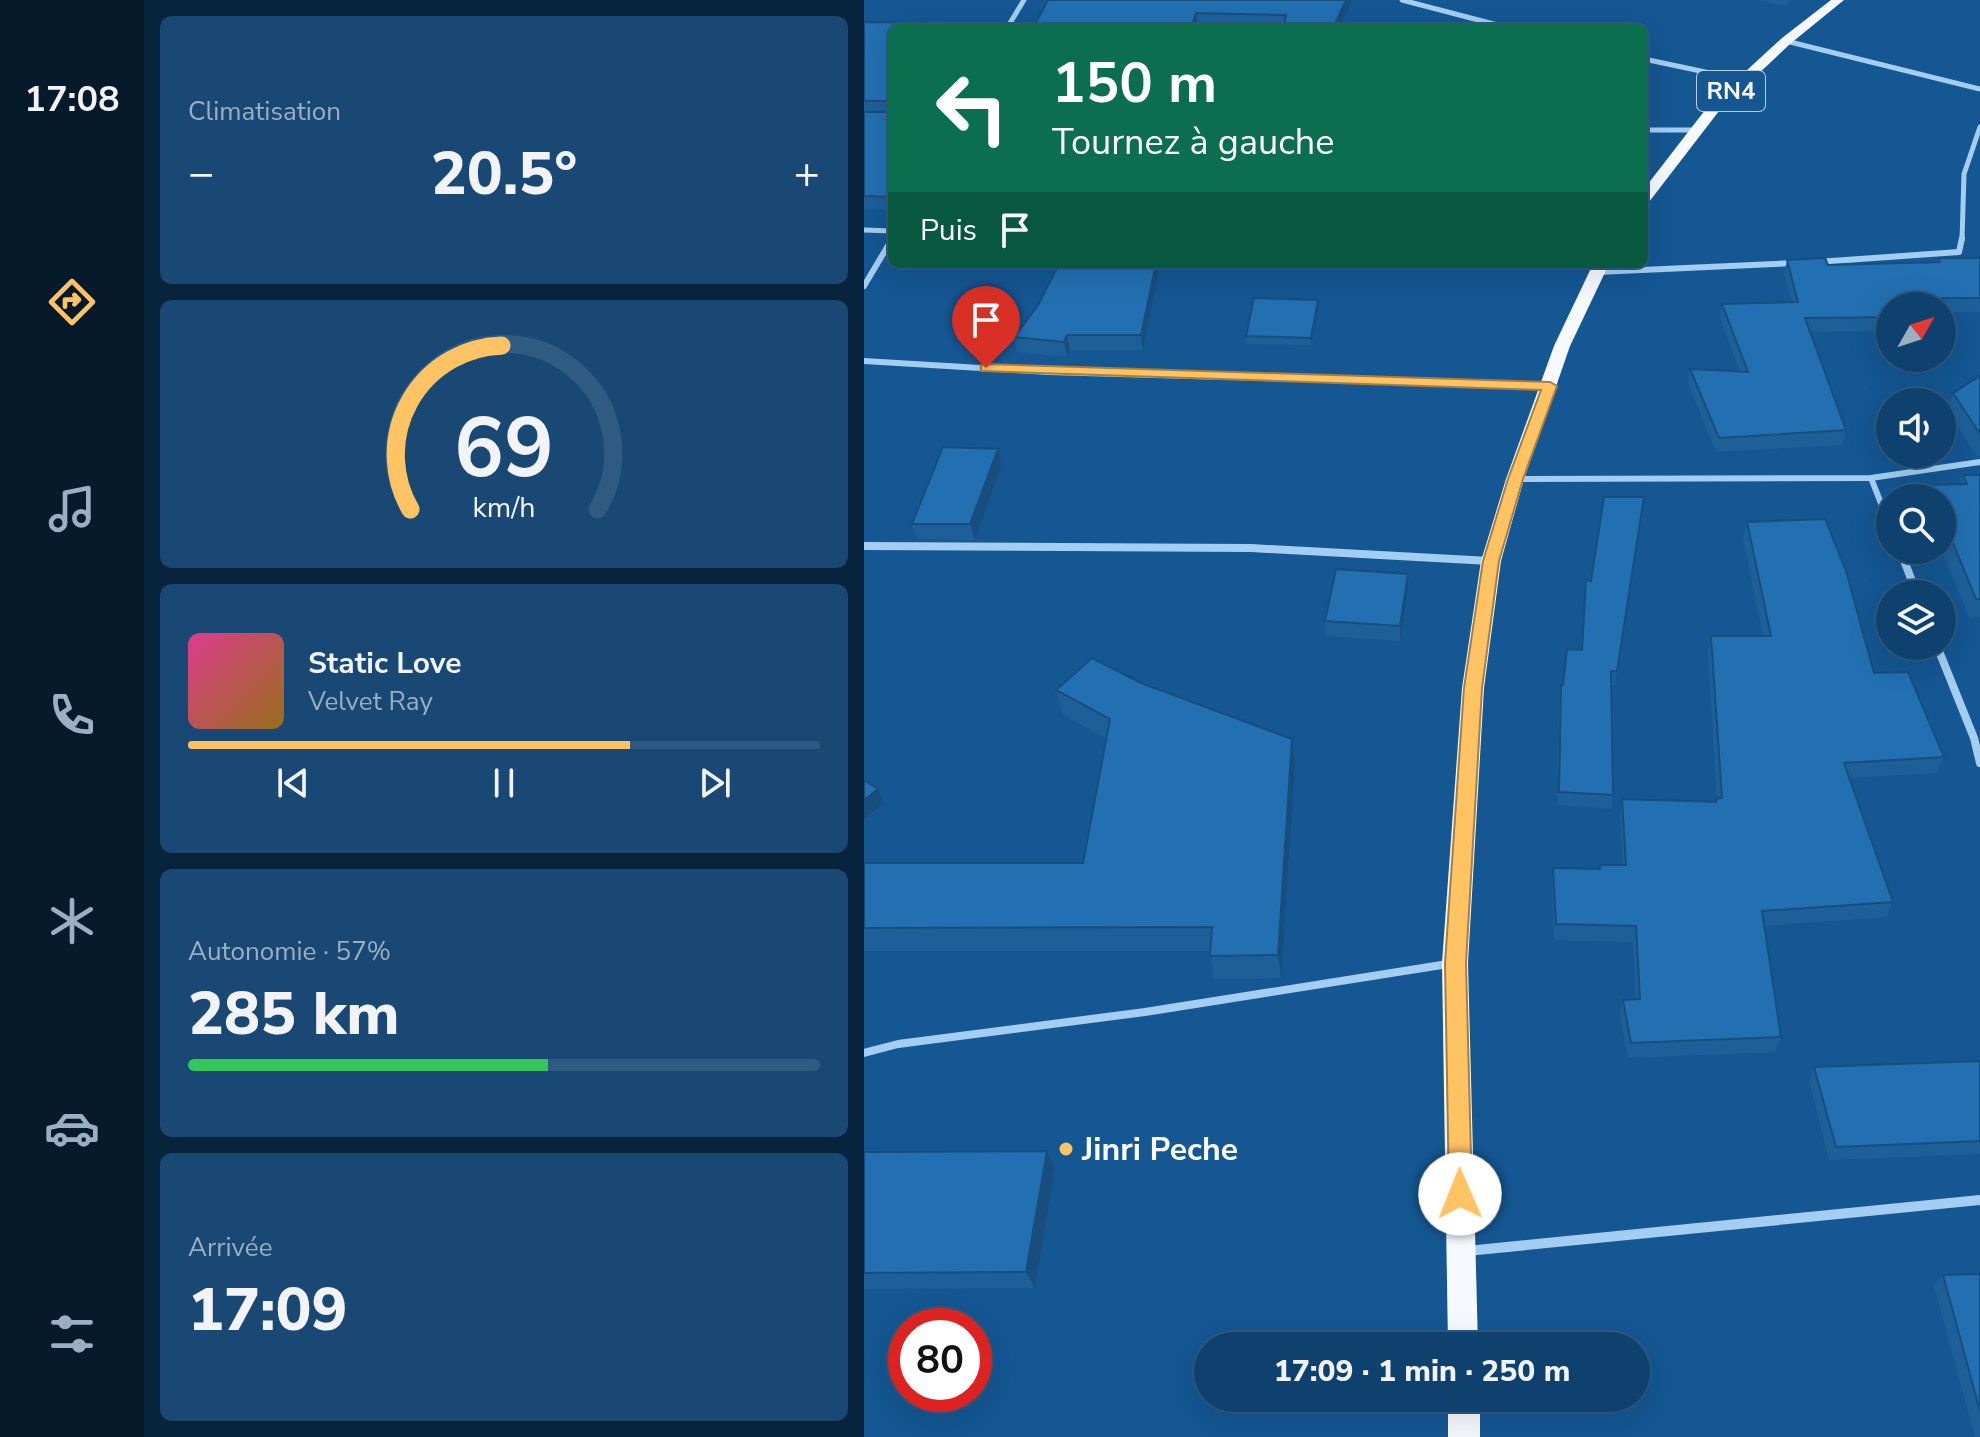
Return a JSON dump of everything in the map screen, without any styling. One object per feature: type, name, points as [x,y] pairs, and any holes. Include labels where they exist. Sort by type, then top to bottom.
[{"type":"highway","name":"RN4","points":[[1648,193],[1694,130],[1743,80],[1834,1]]},
{"type":"highway","points":[[1463,1332],[1455,963],[1473,688],[1491,561],[1515,479],[1562,346],[1599,268]]},
{"type":"highway","points":[[1464,1412],[1464,1437]]},
{"type":"street","points":[[1009,24],[1024,0]]},
{"type":"street","points":[[1402,0],[1494,24]]},
{"type":"street","points":[[1786,41],[1980,89]]},
{"type":"street","points":[[1648,60],[1743,80]]},
{"type":"street","points":[[1648,266],[1959,252],[1963,233],[1964,174],[1980,127]]},
{"type":"street","points":[[1648,130],[1694,130]]},
{"type":"street","points":[[864,230],[888,231]]},
{"type":"street","points":[[864,286],[888,246]]},
{"type":"street","points":[[864,361],[1063,373],[1550,386]]},
{"type":"street","points":[[1515,479],[1871,478],[1980,462]]},
{"type":"street","points":[[1871,478],[1876,491]]},
{"type":"street","points":[[864,546],[1251,548],[1491,561]]},
{"type":"street","points":[[1943,660],[1974,738],[1980,763]]},
{"type":"street","points":[[1462,1252],[1980,1200]]},
{"type":"lane","points":[[864,1053],[898,1044],[1145,1012],[1455,963]]},
{"type":"building","points":[[1048,0],[1346,0],[1335,24],[1285,24],[1286,15],[1196,13],[1192,24],[1035,24]]},
{"type":"building","points":[[864,22],[940,23],[888,24],[888,101],[864,101]]},
{"type":"building","points":[[864,112],[888,112],[888,197],[864,196]]},
{"type":"building","points":[[1825,258],[1828,265],[1980,258],[1980,298],[1956,298],[1956,292],[1876,292],[1876,317],[1805,318],[1846,430],[1719,438],[1690,369],[1748,372],[1722,304],[1798,302],[1787,260]]},
{"type":"building","points":[[1057,268],[1155,268],[1141,335],[1067,335],[1064,342],[1014,337],[1037,307]]},
{"type":"building","points":[[1254,298],[1318,300],[1311,338],[1246,336]]},
{"type":"building","points":[[1980,376],[1980,434],[1956,398],[1956,391]]},
{"type":"building","points":[[943,447],[998,449],[970,524],[912,524]]},
{"type":"building","points":[[1963,475],[1980,475],[1980,599],[1976,599],[1956,550],[1956,484],[1967,484]]},
{"type":"building","points":[[1604,497],[1644,497],[1617,671],[1611,671],[1613,795],[1559,792],[1561,685],[1567,649],[1582,650],[1586,580],[1591,581]]},
{"type":"building","points":[[1825,519],[1846,571],[1874,673],[1908,672],[1944,757],[1844,763],[1893,902],[1762,911],[1781,1037],[1631,1043],[1623,1000],[1640,999],[1636,926],[1556,924],[1553,868],[1600,869],[1600,865],[1626,865],[1622,799],[1716,802],[1716,799],[1722,798],[1711,636],[1771,636],[1747,522]]},
{"type":"building","points":[[1336,569],[1408,574],[1400,626],[1325,621]]},
{"type":"building","points":[[1092,658],[1141,683],[1292,739],[1278,955],[1210,956],[1212,927],[864,928],[864,863],[1083,863],[1110,719],[1056,690]]},
{"type":"building","points":[[864,780],[878,789],[864,800]]},
{"type":"building","points":[[1980,1061],[1980,1141],[1836,1147],[1814,1067]]},
{"type":"building","points":[[1047,1151],[1026,1272],[864,1273],[864,1152]]},
{"type":"building","points":[[1980,1274],[1980,1411],[1943,1275]]},
{"type":"place","name":"Jinri Peche","points":[[1066,1149]]},
{"type":"route","points":[[986,368],[1550,386],[1515,479],[1491,561],[1473,688],[1455,963],[1460,1194]]}]
